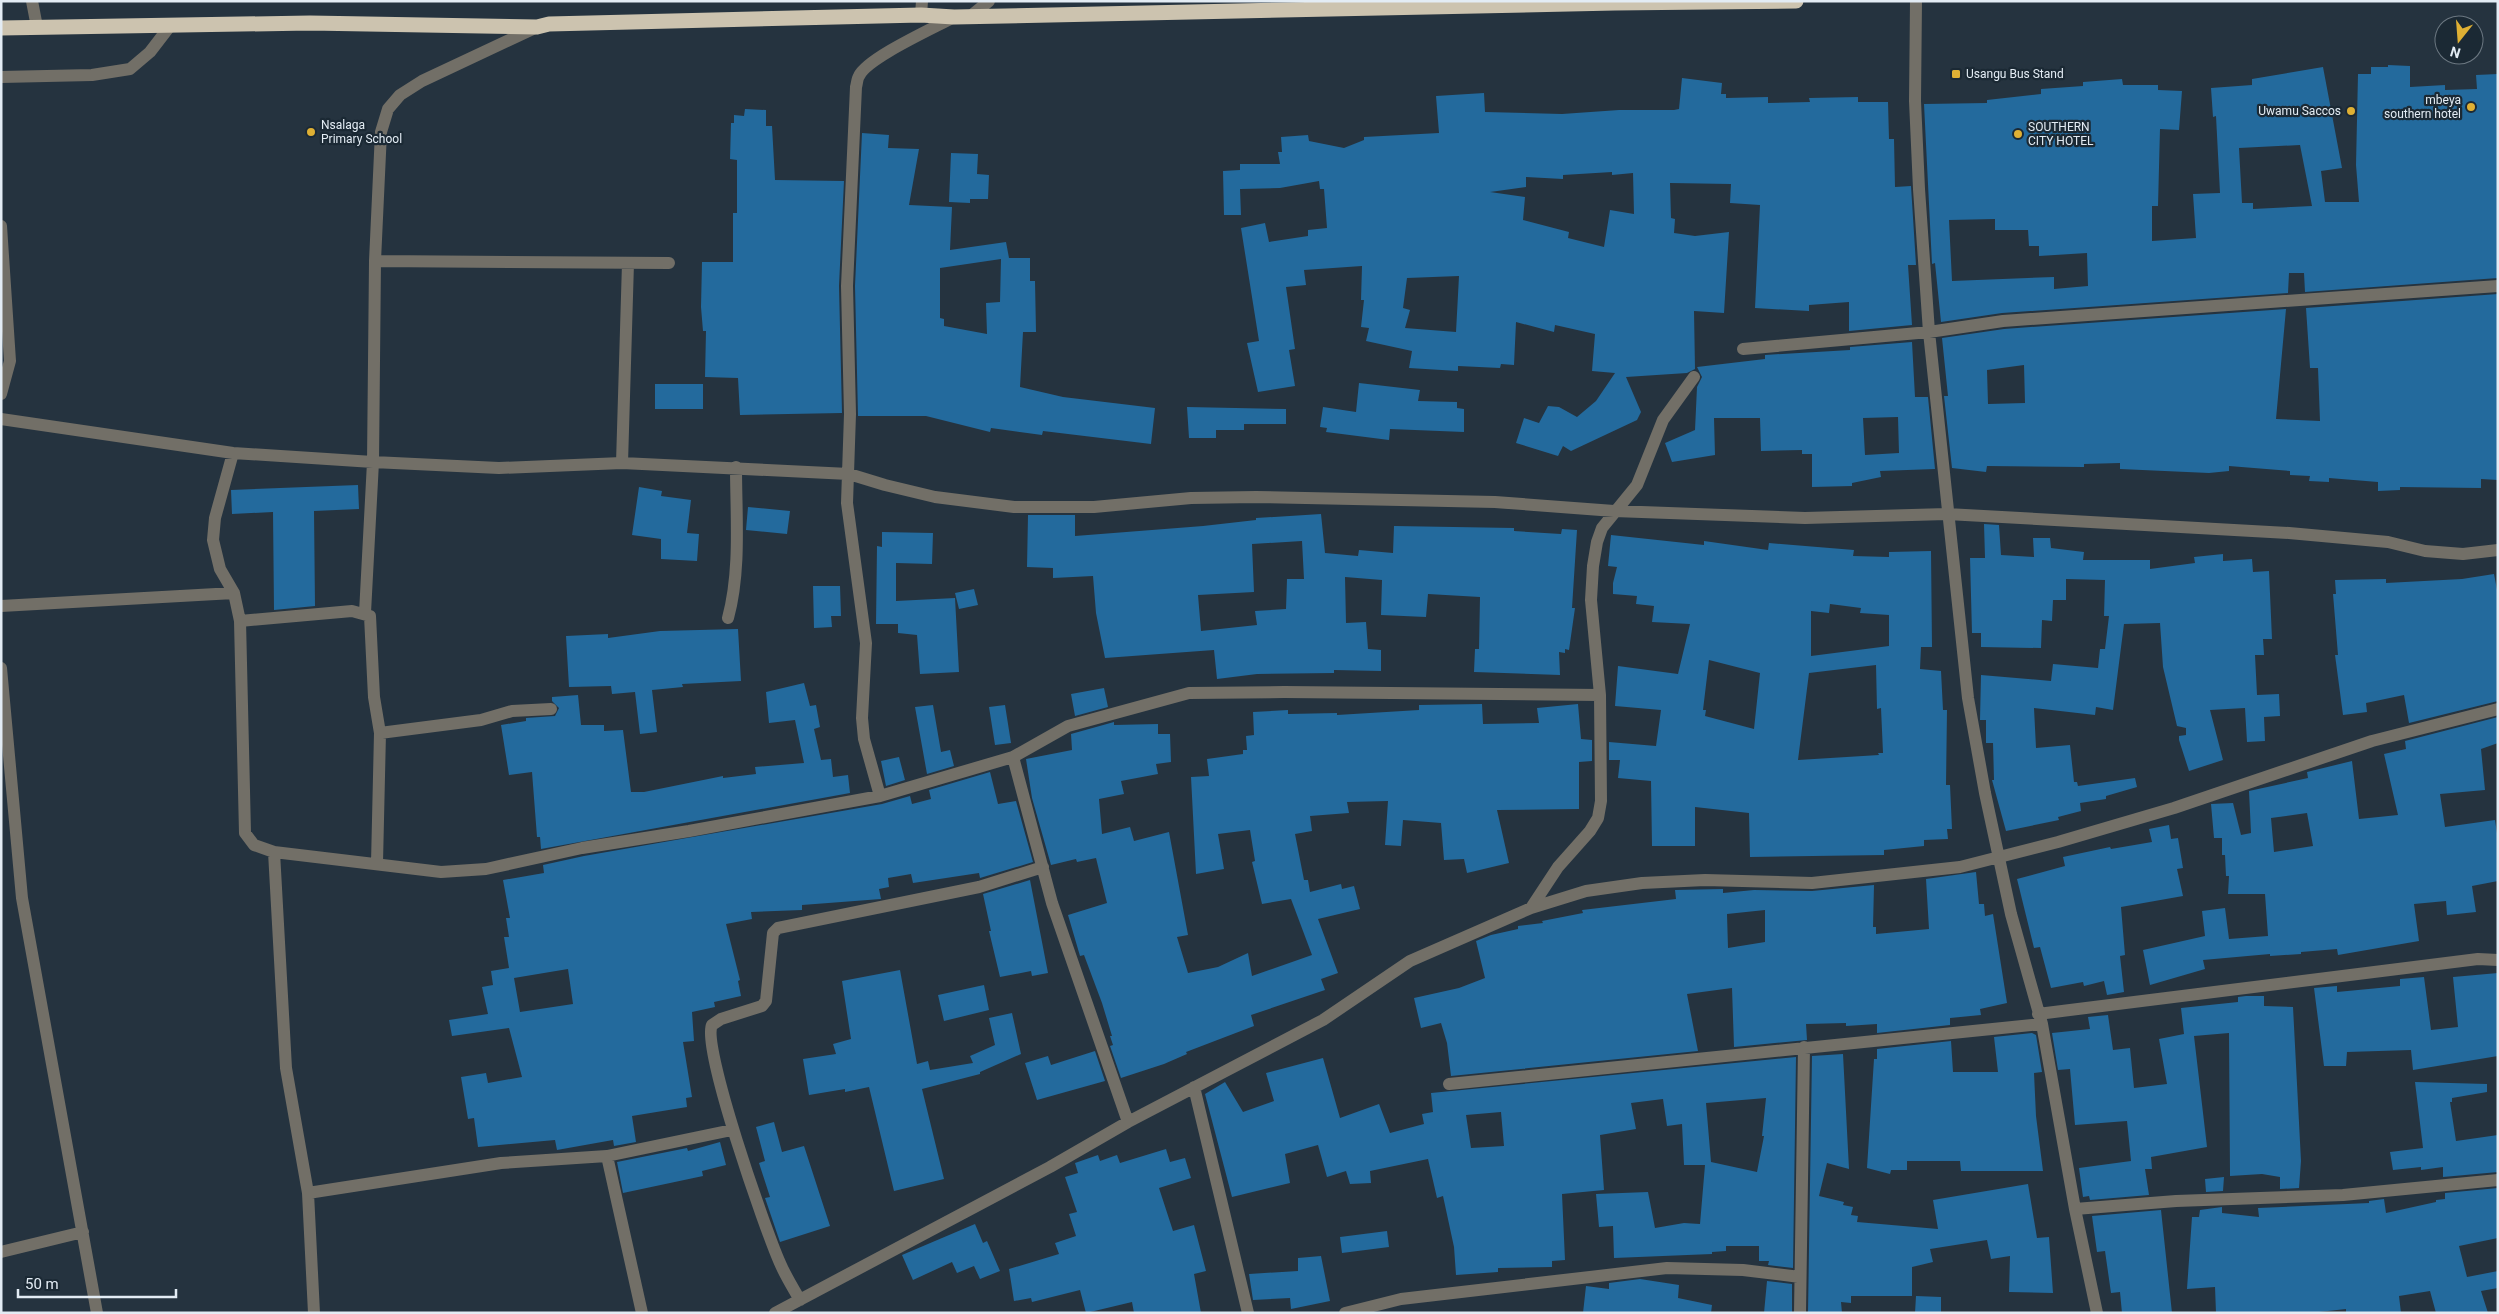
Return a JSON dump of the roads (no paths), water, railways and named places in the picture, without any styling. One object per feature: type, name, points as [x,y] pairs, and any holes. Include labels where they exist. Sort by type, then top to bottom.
[{"type":"highway","points":[[1,28],[310,23],[537,27],[549,24],[922,8],[954,17],[972,15],[1796,1]]},
{"type":"street","points":[[32,1],[37,27]]},
{"type":"street","points":[[972,15],[989,1]]},
{"type":"street","points":[[1916,1],[1915,101],[1918,188],[1929,332],[1968,698],[1985,792],[2011,914],[2040,1019],[2075,1208],[2097,1313]]},
{"type":"street","points":[[880,796],[864,739],[862,718],[866,643],[847,503],[850,414],[847,286],[856,87],[859,76],[868,66],[890,51],[954,17]]},
{"type":"street","points":[[1,76],[92,75],[130,69],[150,52],[170,26]]},
{"type":"street","points":[[364,613],[373,462],[375,261],[381,132],[388,109],[400,95],[422,81],[537,27]]},
{"type":"street","points":[[1,226],[10,361],[1,394]]},
{"type":"street","points":[[375,261],[669,263]]},
{"type":"street","points":[[622,463],[628,263]]},
{"type":"street","points":[[1743,349],[1929,332],[2003,321],[2498,286]]},
{"type":"street","points":[[1531,908],[1558,867],[1590,831],[1598,818],[1601,801],[1600,695],[1592,615],[1593,566],[1602,528],[1637,485],[1662,420],[1694,377]]},
{"type":"street","points":[[1,419],[233,453],[499,468],[622,463],[736,467],[849,474],[935,497],[1014,507],[1094,507],[1191,498],[1256,497],[1495,502],[1614,511],[1805,518],[1947,514],[2289,533],[2388,542],[2425,551],[2463,554],[2498,550]]},
{"type":"street","points":[[233,453],[215,518],[213,540],[220,569],[234,593],[240,621],[244,833],[254,845],[274,852],[377,863],[433,872],[466,872],[582,848],[689,832],[880,796],[1013,757],[1068,726],[1190,693],[1600,695]]},
{"type":"street","points":[[728,618],[733,600],[735,570],[736,467]]},
{"type":"street","points":[[1,606],[234,593]]},
{"type":"street","points":[[240,621],[352,610],[370,616],[374,697],[380,733],[377,863]]},
{"type":"street","points":[[1,668],[7,780],[22,898],[38,994],[62,1110],[97,1313]]},
{"type":"street","points":[[380,733],[481,720],[512,712],[551,709]]},
{"type":"street","points":[[775,1313],[1050,1168],[1128,1122],[1323,1020],[1410,961],[1531,908],[1586,891],[1642,882],[1705,880],[1812,883],[1960,867],[2174,808],[2372,741],[2498,709]]},
{"type":"street","points":[[1013,757],[1052,903],[1128,1122]]},
{"type":"street","points":[[274,852],[286,1068],[308,1193],[314,1313]]},
{"type":"street","points":[[800,1300],[780,1262],[732,1130],[714,1059],[710,1029],[721,1019],[762,1006],[766,1001],[773,933],[778,928],[979,887],[1043,866]]},
{"type":"street","points":[[1449,1084],[1804,1047],[2040,1019],[2478,959],[2498,960]]},
{"type":"street","points":[[1800,1313],[1804,1047]]},
{"type":"street","points":[[1194,1087],[1248,1313]]},
{"type":"street","points":[[308,1193],[501,1163],[607,1156],[732,1130]]},
{"type":"street","points":[[607,1156],[642,1313]]},
{"type":"street","points":[[2075,1208],[2176,1201],[2343,1195],[2498,1180]]},
{"type":"street","points":[[1,1252],[83,1232]]},
{"type":"street","points":[[1345,1313],[1401,1299],[1667,1268],[1743,1270],[1800,1277]]},
{"type":"place","name":"Usangu Bus Stand","points":[[1956,74]]},
{"type":"place","name":"mbeya southern hotel","points":[[2471,107]]},
{"type":"place","name":"Uwamu Saccos","points":[[2351,111]]},
{"type":"place","name":"Nsalaga Primary School","points":[[311,132]]},
{"type":"place","name":"SOUTHERN CITY HOTEL","points":[[2018,134]]}]
